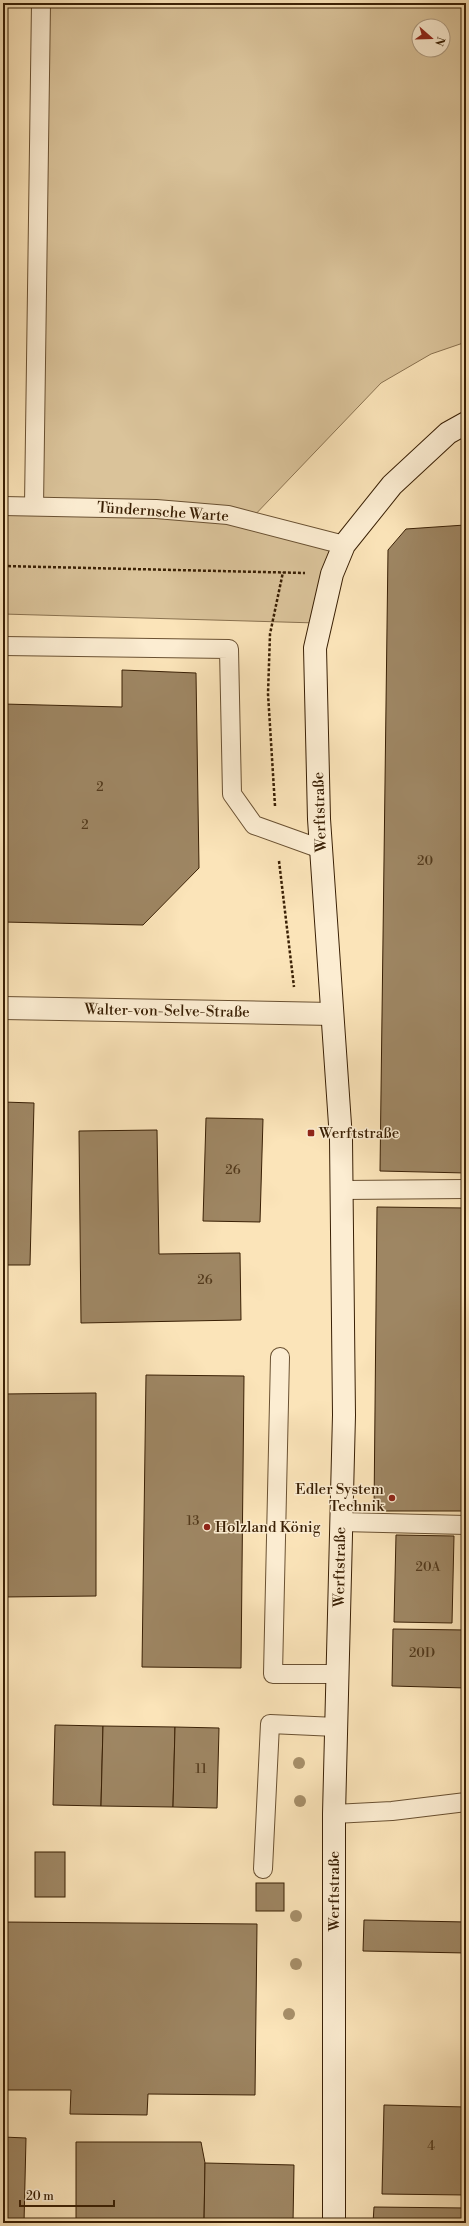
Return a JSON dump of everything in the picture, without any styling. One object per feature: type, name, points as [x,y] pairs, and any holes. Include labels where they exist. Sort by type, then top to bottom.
[{"type":"street","name":"Werftstraße","points":[[334,2223],[334,1814],[344,1415],[342,1190],[341,1139],[321,849],[316,648],[332,574],[344,545],[392,485],[448,433],[466,424]]},
{"type":"street","name":"Walter-von-Selve-Straße","points":[[3,1008],[332,1014]]},
{"type":"lane","points":[[34,506],[41,3]]},
{"type":"lane","name":"Tündernsche Warte","points":[[3,506],[156,509],[228,515],[344,545]]},
{"type":"lane","points":[[3,646],[229,649],[232,794],[254,825],[321,849]]},
{"type":"lane","points":[[342,1190],[466,1189]]},
{"type":"lane","points":[[280,1357],[273,1674],[338,1674]]},
{"type":"lane","points":[[342,1522],[466,1525]]},
{"type":"lane","points":[[263,1869],[270,1724],[336,1727]]},
{"type":"lane","points":[[334,1814],[392,1811],[466,1802]]},
{"type":"path","points":[[3,566],[332,574]]},
{"type":"path","points":[[283,572],[270,634],[268,694],[276,833],[297,1013]]},
{"type":"shaded area","points":[[41,3],[466,3],[466,342],[431,354],[381,383],[250,520],[34,506]]},
{"type":"shaded area","points":[[3,508],[227,517],[341,547],[317,623],[3,614]]},
{"type":"building","points":[[465,525],[466,1173],[380,1171],[388,550],[406,529]]},
{"type":"building","points":[[122,670],[196,673],[199,868],[143,925],[3,922],[3,704],[122,707]]},
{"type":"building","points":[[3,1102],[34,1103],[30,1265],[3,1265]]},
{"type":"building","points":[[206,1118],[263,1119],[260,1222],[203,1221]]},
{"type":"building","points":[[157,1130],[159,1254],[240,1253],[241,1320],[81,1323],[79,1131]]},
{"type":"building","points":[[377,1207],[466,1208],[466,1511],[374,1511]]},
{"type":"building","points":[[146,1375],[244,1376],[241,1668],[142,1667]]},
{"type":"building","points":[[96,1393],[96,1596],[3,1597],[3,1394]]},
{"type":"building","points":[[396,1535],[454,1536],[452,1623],[394,1622]]},
{"type":"building","points":[[393,1629],[466,1630],[466,1688],[392,1686]]},
{"type":"building","points":[[55,1725],[103,1726],[101,1806],[53,1805]]},
{"type":"building","points":[[103,1726],[175,1727],[173,1807],[101,1806]]},
{"type":"building","points":[[175,1727],[219,1728],[217,1808],[173,1807]]},
{"type":"building","points":[[3,1730],[5,1730],[3,1834]]},
{"type":"building","points":[[35,1852],[65,1852],[65,1897],[35,1897]]},
{"type":"building","points":[[256,1883],[284,1883],[284,1911],[256,1911]]},
{"type":"building","points":[[364,1920],[466,1922],[466,1953],[363,1951]]},
{"type":"building","points":[[3,1922],[257,1924],[255,2095],[148,2094],[147,2115],[70,2114],[71,2090],[3,2090]]},
{"type":"building","points":[[384,2105],[466,2107],[466,2195],[382,2194]]},
{"type":"building","points":[[3,2137],[26,2138],[24,2223],[3,2223]]},
{"type":"building","points":[[76,2142],[201,2142],[205,2163],[204,2223],[76,2223]]},
{"type":"building","points":[[205,2163],[294,2165],[293,2223],[204,2223]]},
{"type":"building","points":[[374,2207],[466,2208],[466,2223],[373,2223]]},
{"type":"place","name":"Werftstraße","points":[[311,1133]]},
{"type":"place","name":"Edler System Technik","points":[[392,1498]]},
{"type":"place","name":"Holzland König","points":[[207,1527]]}]
